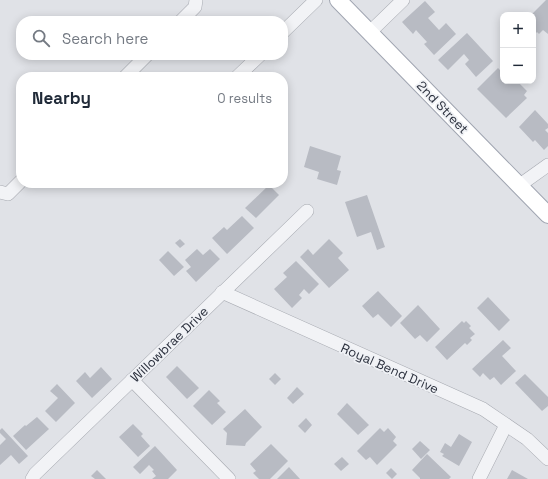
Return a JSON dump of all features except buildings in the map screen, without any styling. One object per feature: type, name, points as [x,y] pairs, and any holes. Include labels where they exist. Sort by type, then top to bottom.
[{"type":"main road","name":"2nd Street","points":[[338,0],[548,215]]},
{"type":"street","points":[[186,16],[195,7],[196,0]]},
{"type":"street","points":[[288,27],[316,0]]},
{"type":"street","points":[[370,32],[403,0]]},
{"type":"street","points":[[130,72],[142,60]]},
{"type":"street","points":[[242,72],[255,60]]},
{"type":"street","points":[[520,185],[548,165]]},
{"type":"street","points":[[0,192],[8,194],[16,186]]},
{"type":"street","name":"Willowbrae Drive","points":[[32,479],[34,474],[307,211]]},
{"type":"street","name":"Royal Bend Drive","points":[[222,292],[483,409],[527,439],[548,459]]},
{"type":"street","points":[[132,380],[229,479]]},
{"type":"street","points":[[479,479],[506,425]]}]
